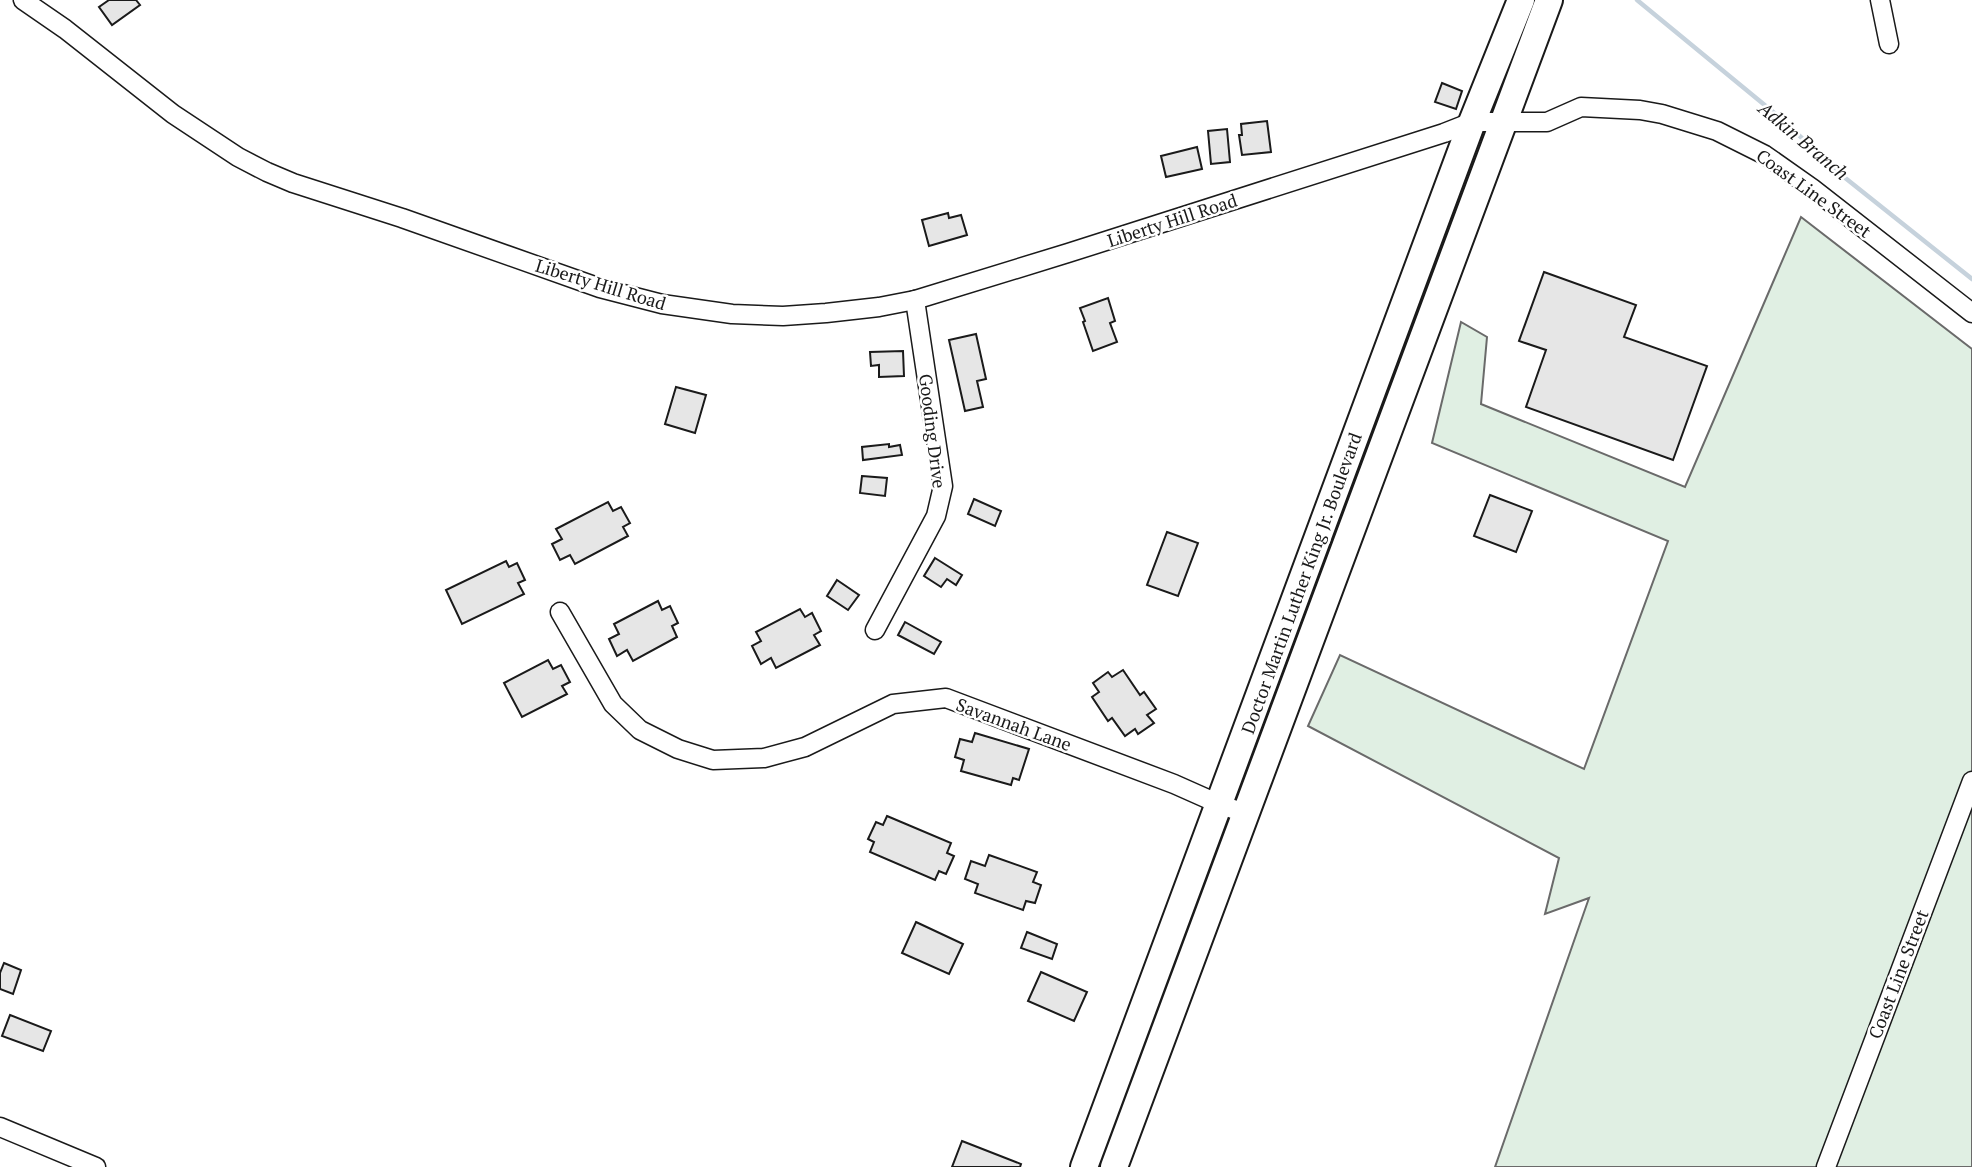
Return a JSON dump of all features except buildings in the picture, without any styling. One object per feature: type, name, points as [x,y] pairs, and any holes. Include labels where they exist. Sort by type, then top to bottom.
[{"type":"highway","name":"Doctor Martin Luther King Jr. Boulevard","points":[[1084,1167],[1472,122],[1521,0]]},
{"type":"highway","name":"Doctor Martin Luther King Jr. Boulevard","points":[[1114,1167],[1549,0]]},
{"type":"street","points":[[1880,0],[1889,44]]},
{"type":"street","name":"Liberty Hill Road","points":[[28,1],[173,114],[210,140],[257,167],[293,183],[415,222],[600,288],[639,300],[732,314],[783,316],[826,313],[915,300],[1472,122]]},
{"type":"street","name":"Coast Line Street","points":[[1472,122],[1548,122],[1581,107],[1592,107],[1662,114],[1717,131],[1765,155],[1812,188],[1972,313]]},
{"type":"street","name":"Gooding Drive","points":[[875,630],[936,516],[943,486],[915,300]]},
{"type":"street","name":"Savannah Lane","points":[[560,612],[613,704],[640,730],[678,749],[713,760],[764,758],[805,747],[892,704],[946,698],[1174,783],[1244,813]]},
{"type":"street","name":"Coast Line Street","points":[[1826,1167],[1972,781]]},
{"type":"street","points":[[0,1127],[96,1167]]},
{"type":"green space","points":[[1801,217],[1972,349],[1972,1167],[1495,1167],[1589,898],[1545,914],[1559,858],[1308,726],[1340,655],[1584,769],[1668,541],[1432,443],[1461,322],[1487,337],[1481,404],[1685,487]]},
{"type":"waterway","name":"Adkin Branch","points":[[1637,0],[1778,116],[1844,177],[1972,279]]}]
